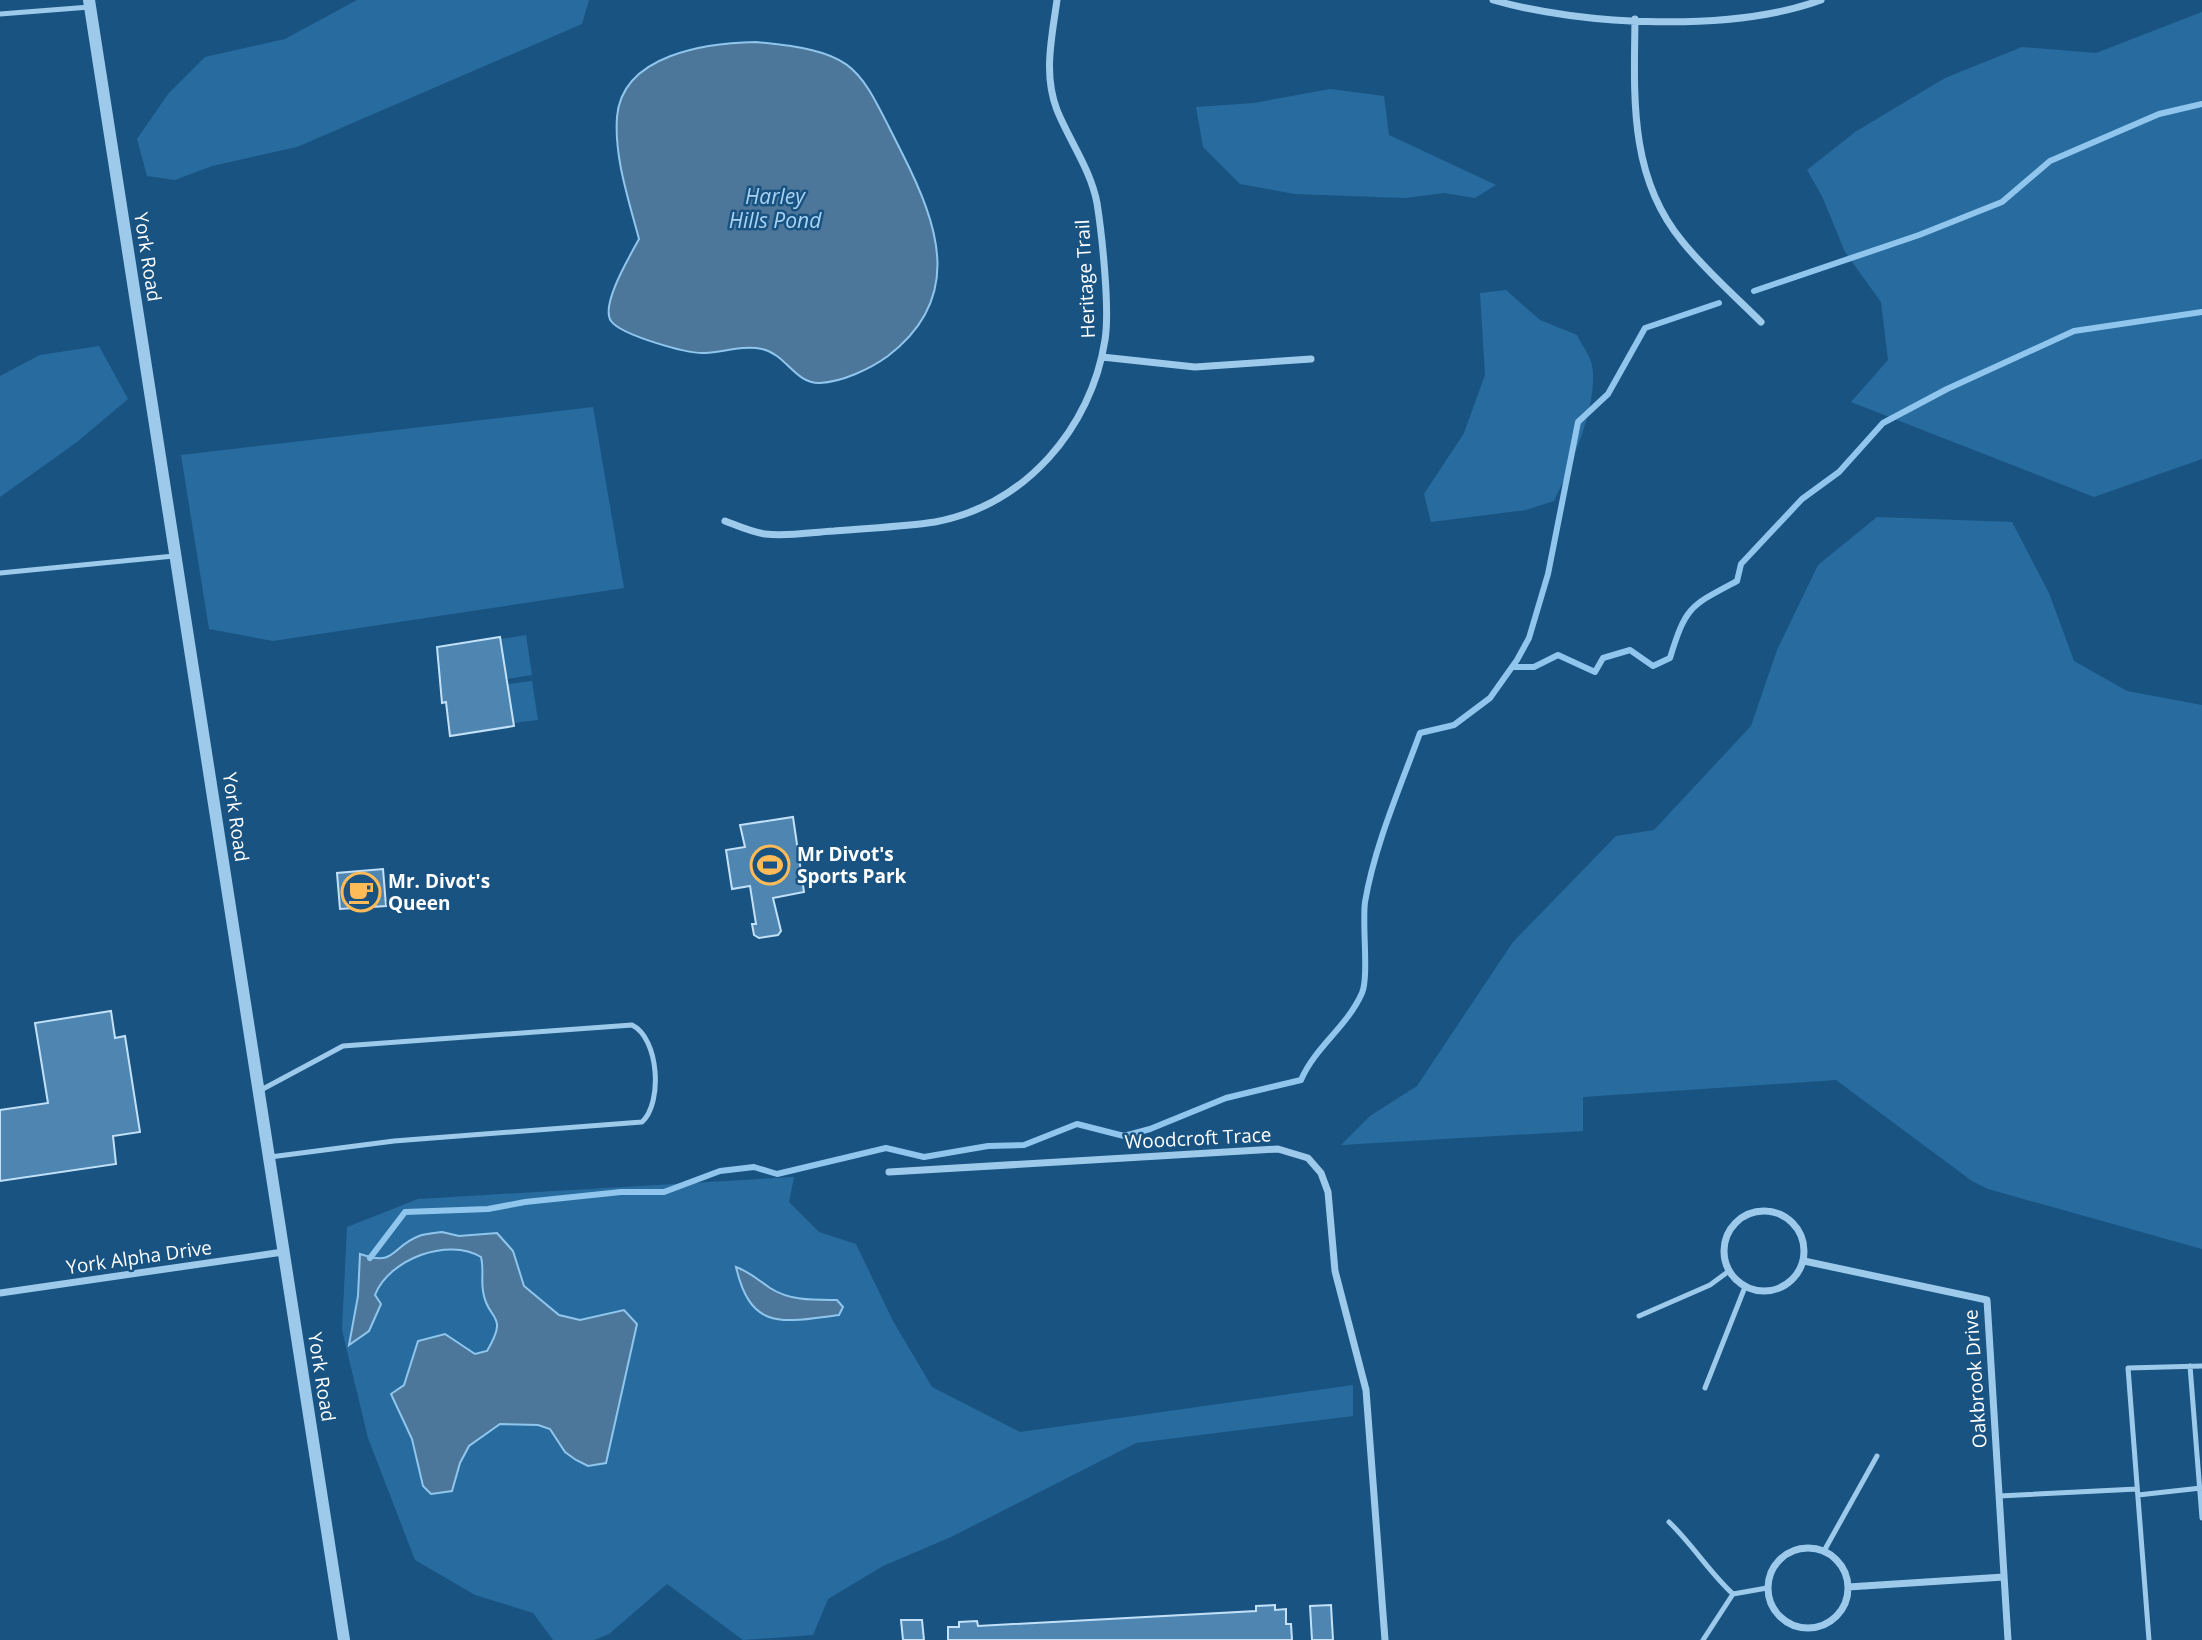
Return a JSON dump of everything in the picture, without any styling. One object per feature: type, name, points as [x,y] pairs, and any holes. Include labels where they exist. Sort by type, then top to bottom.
[{"type":"street","name":"Heritage Trail","points":[[725,520],[757,532],[779,535],[928,523],[984,505],[1038,470],[1062,444],[1086,402],[1102,357],[1106,324],[1097,202],[1056,108],[1049,75],[1057,0]]},
{"type":"street","points":[[1493,0],[1565,15],[1635,19],[1764,15],[1821,0]]},
{"type":"street","name":"York Road","points":[[89,4],[344,1640]]},
{"type":"street","points":[[1635,19],[1637,133],[1641,159],[1652,192],[1681,240],[1761,322]]},
{"type":"street","points":[[1102,357],[1195,367],[1311,359]]},
{"type":"street","name":"Woodcroft Trace","points":[[889,1172],[1278,1149],[1299,1153],[1315,1164],[1328,1192],[1335,1271],[1366,1390],[1385,1640]]},
{"type":"street","points":[[1772,1211],[1794,1224],[1805,1248],[1804,1261],[1791,1281],[1781,1288],[1757,1291],[1745,1287],[1729,1271],[1724,1245],[1728,1233],[1746,1215],[1772,1211]]},
{"type":"street","name":"York Alpha Drive","points":[[0,1293],[283,1252]]},
{"type":"street","name":"Oakbrook Drive","points":[[1804,1261],[1987,1300],[2008,1640]]},
{"type":"street","points":[[1811,1548],[1824,1551],[1841,1565],[1848,1587],[1841,1611],[1832,1620],[1808,1628],[1784,1621],[1769,1601],[1767,1588],[1776,1563],[1785,1554],[1811,1548]]},
{"type":"street","points":[[1848,1587],[2004,1577]]},
{"type":"lane","points":[[0,14],[89,4]]},
{"type":"lane","points":[[0,573],[177,556]]},
{"type":"lane","points":[[258,1091],[343,1046],[632,1025],[643,1030],[650,1042],[656,1098],[652,1113],[642,1122],[394,1141],[268,1158]]},
{"type":"lane","points":[[1639,1316],[1710,1284],[1729,1271]]},
{"type":"lane","points":[[1705,1388],[1745,1287]]},
{"type":"lane","points":[[2190,1366],[2202,1518]]},
{"type":"lane","points":[[2149,1640],[2128,1368],[2202,1366]]},
{"type":"lane","points":[[1824,1551],[1877,1456]]},
{"type":"lane","points":[[1999,1496],[2201,1488]]},
{"type":"lane","points":[[1669,1522],[1693,1545],[1716,1578],[1733,1594]]},
{"type":"lane","points":[[1703,1640],[1733,1594],[1767,1588]]},
{"type":"shaded area","points":[[357,0],[589,0],[582,24],[297,147],[212,166],[175,180],[147,176],[137,139],[168,94],[205,57],[285,39]]},
{"type":"shaded area","points":[[2202,12],[2202,459],[2094,497],[1851,402],[1888,360],[1881,302],[1845,252],[1822,196],[1807,170],[1855,132],[1945,78],[2022,47],[2096,53]]},
{"type":"shaded area","points":[[1330,89],[1384,96],[1389,135],[1496,185],[1475,198],[1444,193],[1405,198],[1295,194],[1240,184],[1203,147],[1196,107],[1254,103]]},
{"type":"shaded area","points":[[1506,290],[1540,320],[1577,335],[1592,365],[1593,380],[1588,416],[1554,501],[1526,510],[1431,522],[1424,494],[1464,433],[1485,375],[1480,293]]},
{"type":"shaded area","points":[[99,346],[128,399],[77,442],[0,497],[0,376],[40,355]]},
{"type":"shaded area","points":[[593,407],[624,588],[273,641],[209,629],[181,455]]},
{"type":"shaded area","points":[[1877,517],[2012,522],[2049,593],[2074,661],[2127,691],[2202,705],[2202,1249],[1988,1189],[1972,1181],[1836,1080],[1583,1097],[1583,1131],[1341,1145],[1370,1116],[1417,1086],[1513,942],[1616,836],[1654,830],[1751,726],[1777,650],[1818,565]]},
{"type":"shaded area","points":[[526,635],[532,675],[506,679],[501,639]]},
{"type":"shaded area","points":[[532,681],[538,720],[513,723],[507,684]]},
{"type":"shaded area","points":[[794,1177],[789,1202],[819,1232],[856,1244],[893,1321],[932,1387],[1020,1432],[1353,1385],[1353,1416],[1136,1443],[951,1537],[883,1566],[828,1599],[813,1635],[743,1640],[667,1584],[609,1634],[594,1640],[553,1640],[533,1613],[475,1595],[415,1560],[368,1438],[342,1330],[347,1227],[418,1199]]},
{"type":"water","name":"Harley Hills Pond","points":[[756,42],[816,51],[836,58],[851,68],[875,100],[902,153],[926,207],[934,234],[936,286],[927,310],[912,334],[881,361],[837,380],[811,382],[778,357],[762,349],[741,348],[705,353],[670,347],[627,332],[611,321],[609,314],[609,304],[618,280],[639,239],[618,148],[617,117],[622,96],[634,79],[650,66],[670,56],[714,45]]},
{"type":"water","points":[[442,1232],[459,1236],[497,1233],[513,1251],[524,1286],[559,1315],[580,1320],[624,1310],[637,1324],[606,1463],[588,1466],[576,1460],[565,1452],[550,1429],[538,1425],[500,1424],[469,1446],[460,1463],[452,1491],[431,1494],[423,1486],[412,1439],[391,1394],[404,1385],[418,1341],[445,1334],[475,1354],[487,1351],[497,1330],[497,1323],[485,1301],[481,1257],[468,1251],[452,1249],[421,1255],[406,1262],[382,1282],[375,1295],[381,1304],[369,1331],[349,1345],[358,1296],[360,1254],[387,1257],[410,1240]]},
{"type":"water","points":[[736,1267],[786,1295],[802,1299],[837,1300],[843,1307],[839,1315],[801,1320],[772,1318],[760,1313],[751,1303],[742,1288]]},
{"type":"building","points":[[500,637],[514,726],[450,736],[446,702],[442,703],[437,647]]},
{"type":"building","points":[[793,817],[804,892],[773,898],[781,931],[778,935],[759,938],[754,935],[752,924],[756,924],[750,886],[732,889],[726,850],[745,847],[740,825]]},
{"type":"building","points":[[383,869],[386,906],[340,909],[337,873]]},
{"type":"building","points":[[111,1011],[115,1038],[125,1036],[140,1132],[113,1136],[116,1164],[0,1181],[0,1110],[48,1103],[35,1023]]},
{"type":"building","points":[[1275,1605],[1275,1610],[1286,1609],[1286,1624],[1291,1624],[1292,1640],[948,1640],[948,1627],[959,1627],[959,1622],[977,1621],[978,1626],[1256,1611],[1256,1606]]},
{"type":"building","points":[[1331,1605],[1333,1640],[1312,1640],[1310,1606]]},
{"type":"building","points":[[901,1620],[922,1620],[924,1640],[903,1640]]},
{"type":"waterway","points":[[1754,291],[1919,235],[2002,202],[2050,161],[2159,114],[2202,104]]},
{"type":"waterway","points":[[370,1258],[405,1212],[488,1209],[525,1202],[621,1192],[664,1192],[720,1171],[754,1167],[777,1174],[886,1148],[924,1157],[988,1146],[1024,1145],[1077,1124],[1124,1136],[1150,1129],[1226,1098],[1301,1080],[1314,1057],[1348,1016],[1362,993],[1365,975],[1364,912],[1369,880],[1420,733],[1454,725],[1490,698],[1529,638],[1548,574],[1578,422],[1608,394],[1645,328],[1719,303]]},
{"type":"waterway","points":[[1512,667],[1534,667],[1558,655],[1595,672],[1603,658],[1630,650],[1653,666],[1670,658],[1681,628],[1692,609],[1737,581],[1741,564],[1802,499],[1839,472],[1883,423],[1947,389],[2074,331],[2202,312]]},
{"type":"place","name":"Mr Divot's Sports Park","points":[[770,865]]},
{"type":"place","name":"Mr. Divot's Queen","points":[[361,892]]}]
